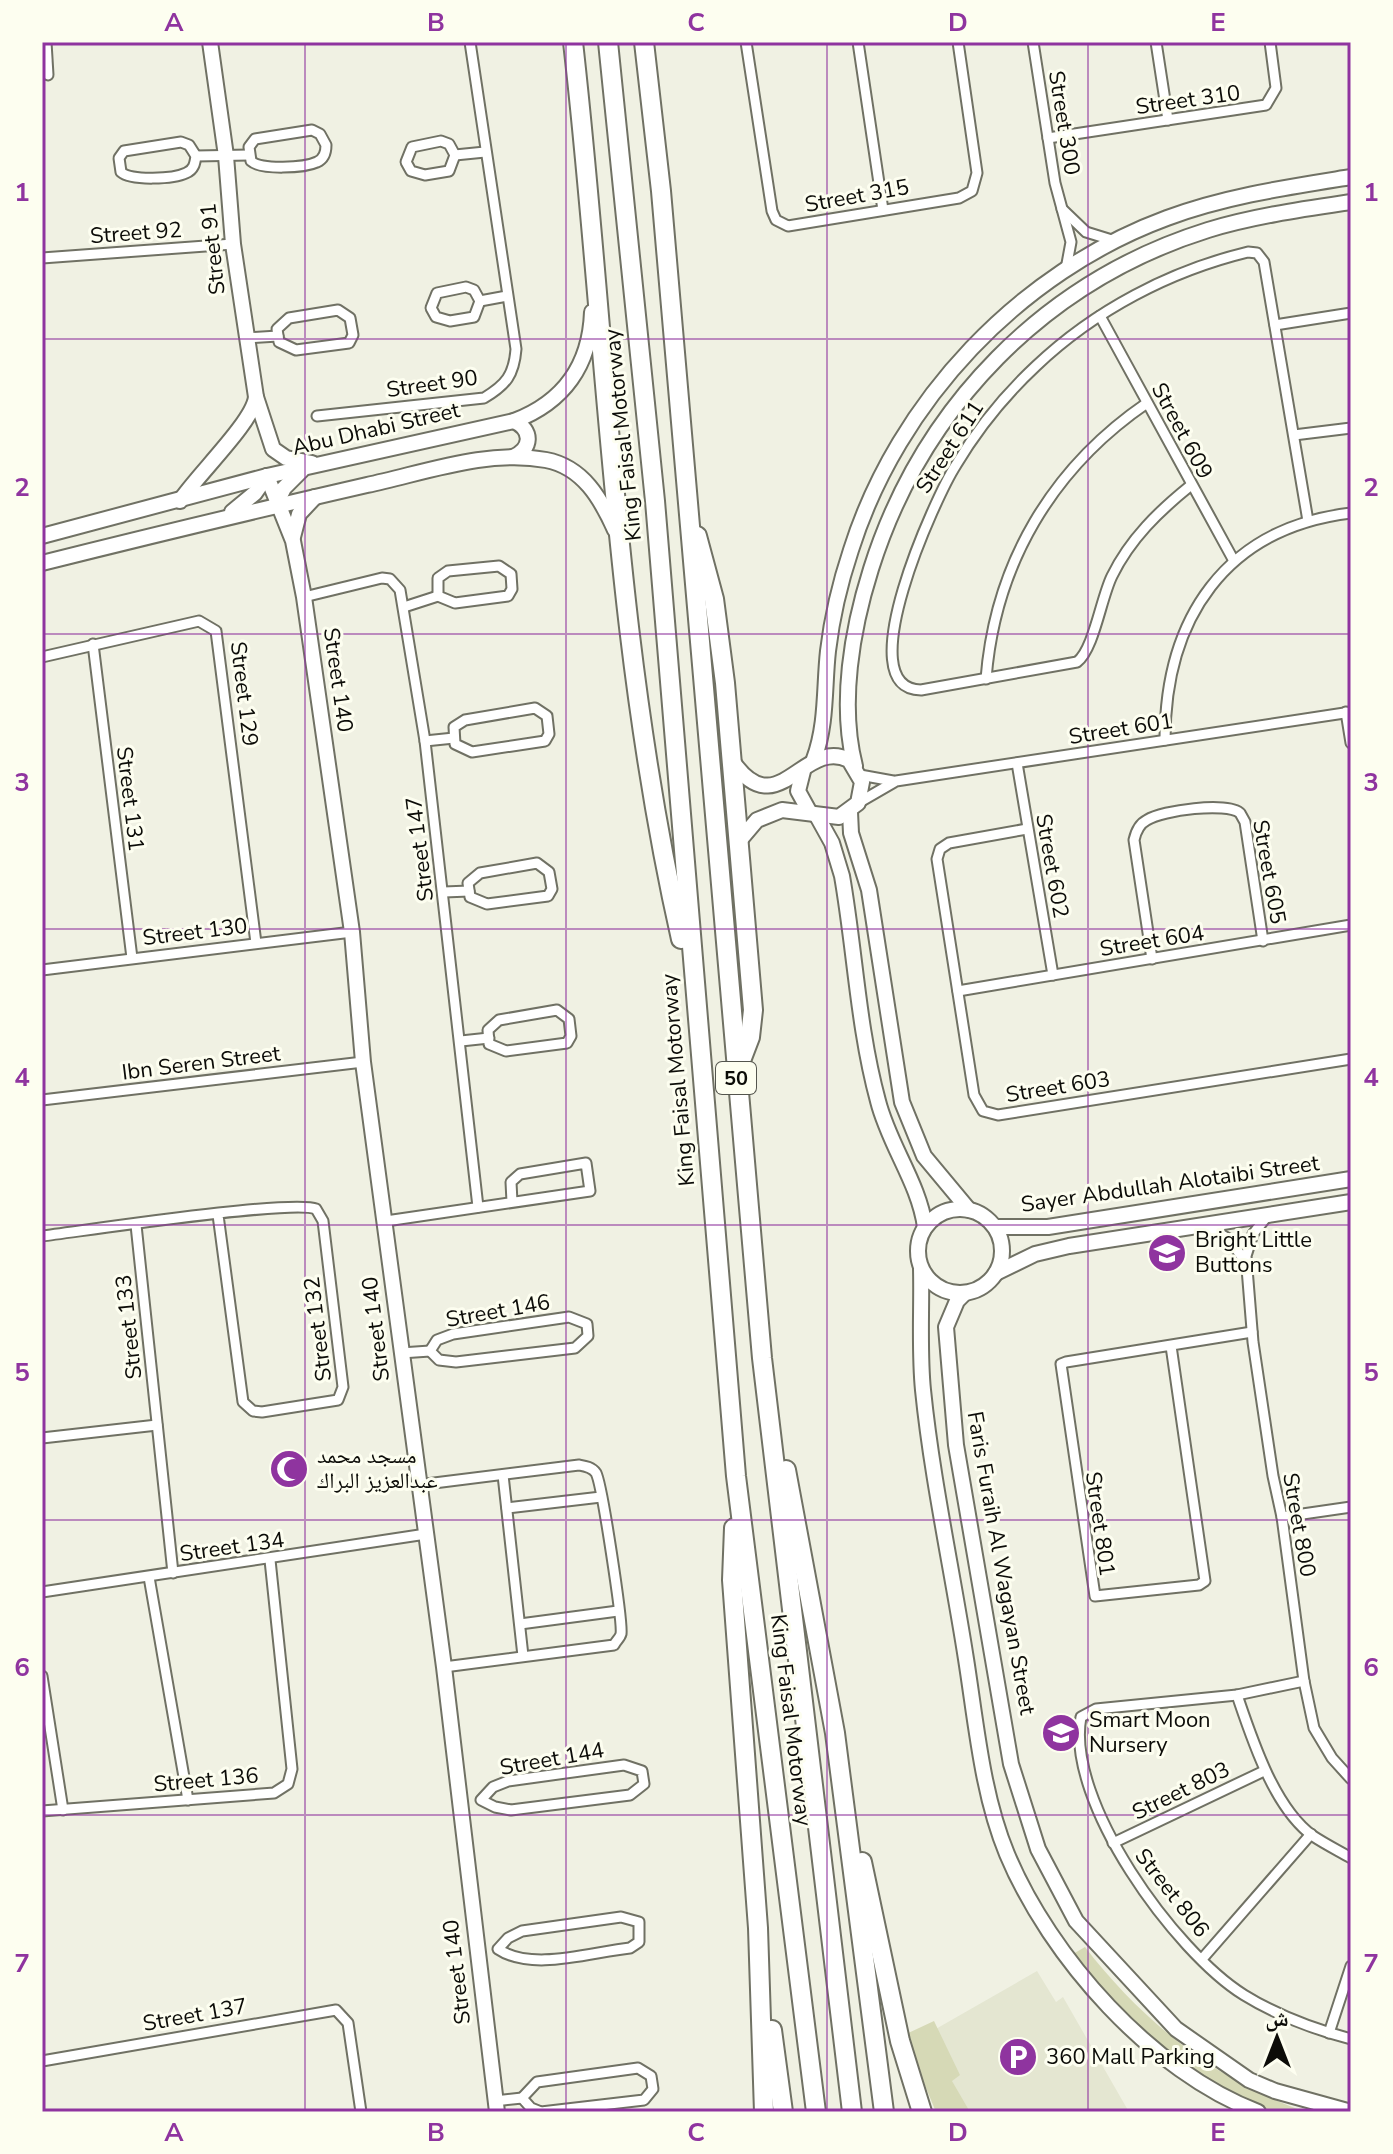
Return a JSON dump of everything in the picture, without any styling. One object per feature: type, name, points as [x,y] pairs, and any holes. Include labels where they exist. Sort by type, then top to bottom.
[{"type":"highway","points":[[573,42],[618,537],[647,755],[668,880],[695,996]]},
{"type":"highway","name":"King Faisal Motorway","points":[[608,42],[655,501],[736,1476],[816,2112]]},
{"type":"highway","name":"King Faisal Motorway","points":[[644,42],[762,1358],[852,2112]]},
{"type":"highway","points":[[688,513],[714,599],[740,840],[753,1010],[750,1037],[736,1074]]},
{"type":"highway","points":[[762,1358],[807,1567],[835,1733],[884,2112]]},
{"type":"highway","points":[[736,1476],[732,1580],[758,1928],[764,2112]]},
{"type":"highway","points":[[835,1733],[900,2041],[922,2112]]},
{"type":"highway","points":[[758,1928],[783,2112]]},
{"type":"street","points":[[46,42],[48,75]]},
{"type":"street","name":"Street 91","points":[[210,42],[226,156],[233,244],[256,397],[273,449],[286,458],[312,466]]},
{"type":"street","name":"Street 90","points":[[317,416],[484,398],[504,387],[515,369],[516,349],[470,42]]},
{"type":"street","name":"Street 315","points":[[746,42],[776,220],[793,225],[959,198],[975,187],[977,173],[958,42]]},
{"type":"street","points":[[858,42],[883,210]]},
{"type":"street","name":"Street 300","points":[[1033,42],[1048,138],[1071,242],[1066,269]]},
{"type":"street","points":[[1156,42],[1168,120]]},
{"type":"street","name":"Street 310","points":[[1048,138],[1266,105],[1276,88],[1270,42]]},
{"type":"street","name":"Street 91","points":[[312,130],[320,134],[326,145],[323,157],[316,163],[259,167],[249,155],[251,144],[261,137],[312,130]]},
{"type":"street","name":"Street 91","points":[[181,142],[189,145],[196,156],[193,168],[186,174],[128,178],[118,166],[120,155],[130,148],[181,142]]},
{"type":"street","points":[[429,142],[445,142],[455,155],[452,167],[445,173],[416,174],[406,162],[412,147],[429,142]]},
{"type":"street","points":[[455,155],[485,152]]},
{"type":"street","name":"Street 91","points":[[196,156],[249,155]]},
{"type":"street","points":[[1258,2112],[1170,2063],[1121,2017],[1061,1949],[1025,1892],[1005,1851],[975,1713],[923,1388],[921,1269],[918,1255],[925,1227],[917,1195],[892,1145],[880,1110],[842,876],[832,843],[798,791],[822,731],[829,648],[839,595],[858,528],[879,480],[915,420],[960,360],[1020,304],[1066,269],[1115,241],[1166,218],[1227,199],[1351,177]]},
{"type":"street","points":[[1227,199],[1225,215],[1231,224]]},
{"type":"street","points":[[969,1210],[924,1156],[902,1102],[869,890],[851,833],[854,808],[862,791],[848,718],[860,608],[895,506],[937,430],[999,355],[1074,294],[1163,247],[1231,224],[1351,202]]},
{"type":"street","name":"Street 300","points":[[1062,209],[1086,232],[1115,241]]},
{"type":"street","name":"Street 92","points":[[42,258],[233,244]]},
{"type":"street","name":"Abu Dhabi Street","points":[[42,536],[267,476],[514,421],[535,413],[563,391],[581,367],[591,338],[592,244]]},
{"type":"street","name":"Street 611","points":[[1190,486],[1157,515],[1121,559],[1105,590],[1082,659],[1072,665],[914,690],[902,685],[893,675],[891,655],[912,561],[943,487],[982,425],[1035,366],[1100,316],[1173,277],[1253,252],[1264,262],[1308,521]]},
{"type":"street","points":[[470,288],[480,301],[477,313],[470,319],[441,320],[431,308],[433,297],[443,290],[470,288]]},
{"type":"street","points":[[480,301],[507,296]]},
{"type":"street","points":[[338,310],[349,315],[353,335],[344,345],[296,350],[281,345],[278,336],[279,325],[289,318],[338,310]]},
{"type":"street","points":[[1275,325],[1351,313]]},
{"type":"street","name":"Street 609","points":[[1100,316],[1190,486],[1234,561]]},
{"type":"street","points":[[246,338],[278,336]]},
{"type":"street","points":[[180,501],[215,455],[247,421],[256,397]]},
{"type":"street","points":[[986,679],[991,635],[1002,592],[1017,551],[1038,512],[1079,460],[1111,429],[1147,403]]},
{"type":"street","points":[[513,457],[525,449],[529,439],[523,426],[514,421]]},
{"type":"street","points":[[1294,435],[1351,428]]},
{"type":"street","points":[[42,563],[276,504],[471,462],[513,457],[549,460],[580,475],[601,498],[618,537]]},
{"type":"street","points":[[276,504],[290,480],[312,466]]},
{"type":"street","points":[[222,518],[247,501],[267,476]]},
{"type":"street","name":"Street 140","points":[[267,476],[293,541],[304,597],[352,932],[363,1062],[444,1667],[496,2106]]},
{"type":"street","points":[[293,541],[299,514],[315,497]]},
{"type":"street","points":[[1165,740],[1167,687],[1180,635],[1207,590],[1234,561],[1270,537],[1308,521],[1351,513]]},
{"type":"street","points":[[404,607],[438,596],[455,603],[503,598],[511,592],[511,574],[499,566],[448,571],[438,578],[438,596]]},
{"type":"street","name":"Street 147","points":[[304,597],[382,578],[397,585],[404,607],[444,892],[478,1207]]},
{"type":"street","name":"Street 129","points":[[42,657],[199,621],[216,631],[256,943]]},
{"type":"street","name":"Street 131","points":[[93,644],[132,958]]},
{"type":"street","points":[[535,708],[547,716],[549,734],[540,743],[472,752],[457,747],[454,738],[454,727],[465,720],[535,708]]},
{"type":"street","points":[[1349,712],[1351,743]]},
{"type":"street","name":"Street 601","points":[[858,771],[896,781],[1349,712]]},
{"type":"street","points":[[425,741],[454,738]]},
{"type":"street","points":[[733,762],[745,775],[770,784],[793,778],[809,764],[840,756],[858,771]]},
{"type":"street","name":"Street 602","points":[[1017,763],[1053,975]]},
{"type":"street","name":"Street 601","points":[[854,808],[896,781]]},
{"type":"street","name":"Street 605","points":[[1152,959],[1134,840],[1141,824],[1155,816],[1222,806],[1240,813],[1245,822],[1263,941]]},
{"type":"street","points":[[740,840],[757,820],[769,814],[796,809],[828,819],[854,808]]},
{"type":"street","name":"Street 603","points":[[1027,829],[949,843],[938,854],[976,1101],[993,1115],[1351,1059]]},
{"type":"street","points":[[537,863],[548,868],[552,889],[543,898],[487,904],[472,900],[469,891],[470,879],[480,873],[537,863]]},
{"type":"street","points":[[444,892],[469,891]]},
{"type":"street","name":"Street 604","points":[[958,991],[1351,925]]},
{"type":"street","name":"Street 130","points":[[42,970],[352,932]]},
{"type":"street","points":[[557,1010],[567,1015],[571,1036],[562,1045],[506,1051],[492,1047],[489,1038],[489,1027],[499,1020],[557,1010]]},
{"type":"street","points":[[461,1041],[489,1038]]},
{"type":"street","name":"Ibn Seren Street","points":[[42,1100],[363,1062]]},
{"type":"street","points":[[386,1221],[590,1191],[586,1163],[520,1174],[511,1182],[512,1202]]},
{"type":"street","name":"Sayer Abdullah Alotaibi Street","points":[[995,1227],[1048,1227],[1351,1179]]},
{"type":"street","name":"Sayer Abdullah Alotaibi Street","points":[[996,1273],[1052,1249],[1351,1202]]},
{"type":"street","name":"Street 132","points":[[42,1236],[218,1215],[306,1206],[322,1216],[343,1387],[338,1400],[262,1412],[253,1411],[243,1402],[218,1215]]},
{"type":"street","points":[[921,1269],[939,1288],[965,1293],[988,1283],[996,1273],[1002,1250],[995,1227],[984,1216],[969,1210],[944,1212],[925,1227]]},
{"type":"street","name":"Street 800","points":[[1269,1214],[1253,1234],[1246,1264],[1252,1332],[1282,1517],[1304,1681],[1314,1728],[1332,1758],[1351,1779]]},
{"type":"street","points":[[1203,1224],[1229,1239],[1246,1264]]},
{"type":"street","name":"Street 133","points":[[136,1225],[173,1573]]},
{"type":"street","name":"Faris Furaih Al Wagayan Street","points":[[965,1293],[957,1301],[946,1327],[956,1445],[1011,1764],[1038,1849],[1076,1921],[1176,2029],[1207,2054],[1249,2080],[1291,2096],[1351,2112]]},
{"type":"street","name":"Street 146","points":[[401,1353],[430,1351],[439,1360],[456,1362],[575,1348],[588,1336],[587,1324],[579,1318],[569,1317],[453,1334],[437,1340],[430,1351]]},
{"type":"street","name":"Street 801","points":[[1171,1346],[1205,1581],[1095,1596],[1059,1369],[1066,1362],[1252,1332]]},
{"type":"street","points":[[42,1438],[157,1425]]},
{"type":"street","points":[[418,1485],[579,1465],[596,1473],[618,1611],[621,1633],[614,1645],[444,1667]]},
{"type":"street","points":[[503,1475],[523,1656]]},
{"type":"street","points":[[507,1508],[601,1497]]},
{"type":"street","points":[[1282,1517],[1351,1507]]},
{"type":"street","name":"Street 134","points":[[42,1592],[270,1560],[426,1534]]},
{"type":"street","name":"Street 136","points":[[42,1811],[274,1793],[284,1788],[290,1779],[270,1560]]},
{"type":"street","points":[[149,1577],[188,1800]]},
{"type":"street","points":[[520,1624],[618,1611]]},
{"type":"street","points":[[42,1676],[63,1810]]},
{"type":"street","name":"Street 806","points":[[1304,1681],[1237,1695],[1096,1709],[1081,1717],[1078,1735],[1089,1780],[1127,1870],[1202,1959],[1243,1995],[1289,2019],[1351,2039]]},
{"type":"street","points":[[1237,1695],[1264,1771],[1311,1834],[1351,1858]]},
{"type":"street","name":"Street 144","points":[[459,1802],[481,1800],[511,1810],[630,1795],[644,1784],[642,1771],[624,1765],[508,1781],[493,1787],[481,1800]]},
{"type":"street","name":"Street 803","points":[[1113,1843],[1264,1771]]},
{"type":"street","points":[[1202,1959],[1311,1834]]},
{"type":"street","points":[[476,1953],[498,1949],[508,1938],[522,1931],[621,1917],[639,1922],[641,1935],[630,1948],[530,1960],[511,1957],[498,1949]]},
{"type":"street","points":[[1329,2033],[1351,1966]]},
{"type":"street","name":"Street 137","points":[[42,2061],[328,2009],[343,2014],[348,2023],[361,2112]]},
{"type":"street","points":[[496,2106],[522,2098],[537,2082],[638,2068],[651,2076],[653,2089],[644,2100],[541,2112],[531,2108],[522,2098]]},
{"type":"shaded area","name":"360 Mall Parking","points":[[1037,1971],[1056,2002],[1063,1997],[1129,2112],[968,2112],[927,2034]]},
{"type":"green space","points":[[1085,1947],[1131,2000],[1183,2046],[1242,2084],[1306,2112],[1275,2112],[1262,2108],[1193,2069],[1149,2035],[1091,1976],[1073,1954]]},
{"type":"green space","points":[[934,2021],[960,2075],[952,2081],[970,2112],[936,2112],[904,2035]]},
{"type":"place","name":"Bright Little Buttons","points":[[1167,1253]]},
{"type":"place","name":"مسجد محمد عبدالعزيز البراك","points":[[289,1469]]},
{"type":"place","name":"Smart Moon Nursery","points":[[1061,1733]]},
{"type":"place","name":"360 Mall Parking","points":[[1018,2057]]}]
